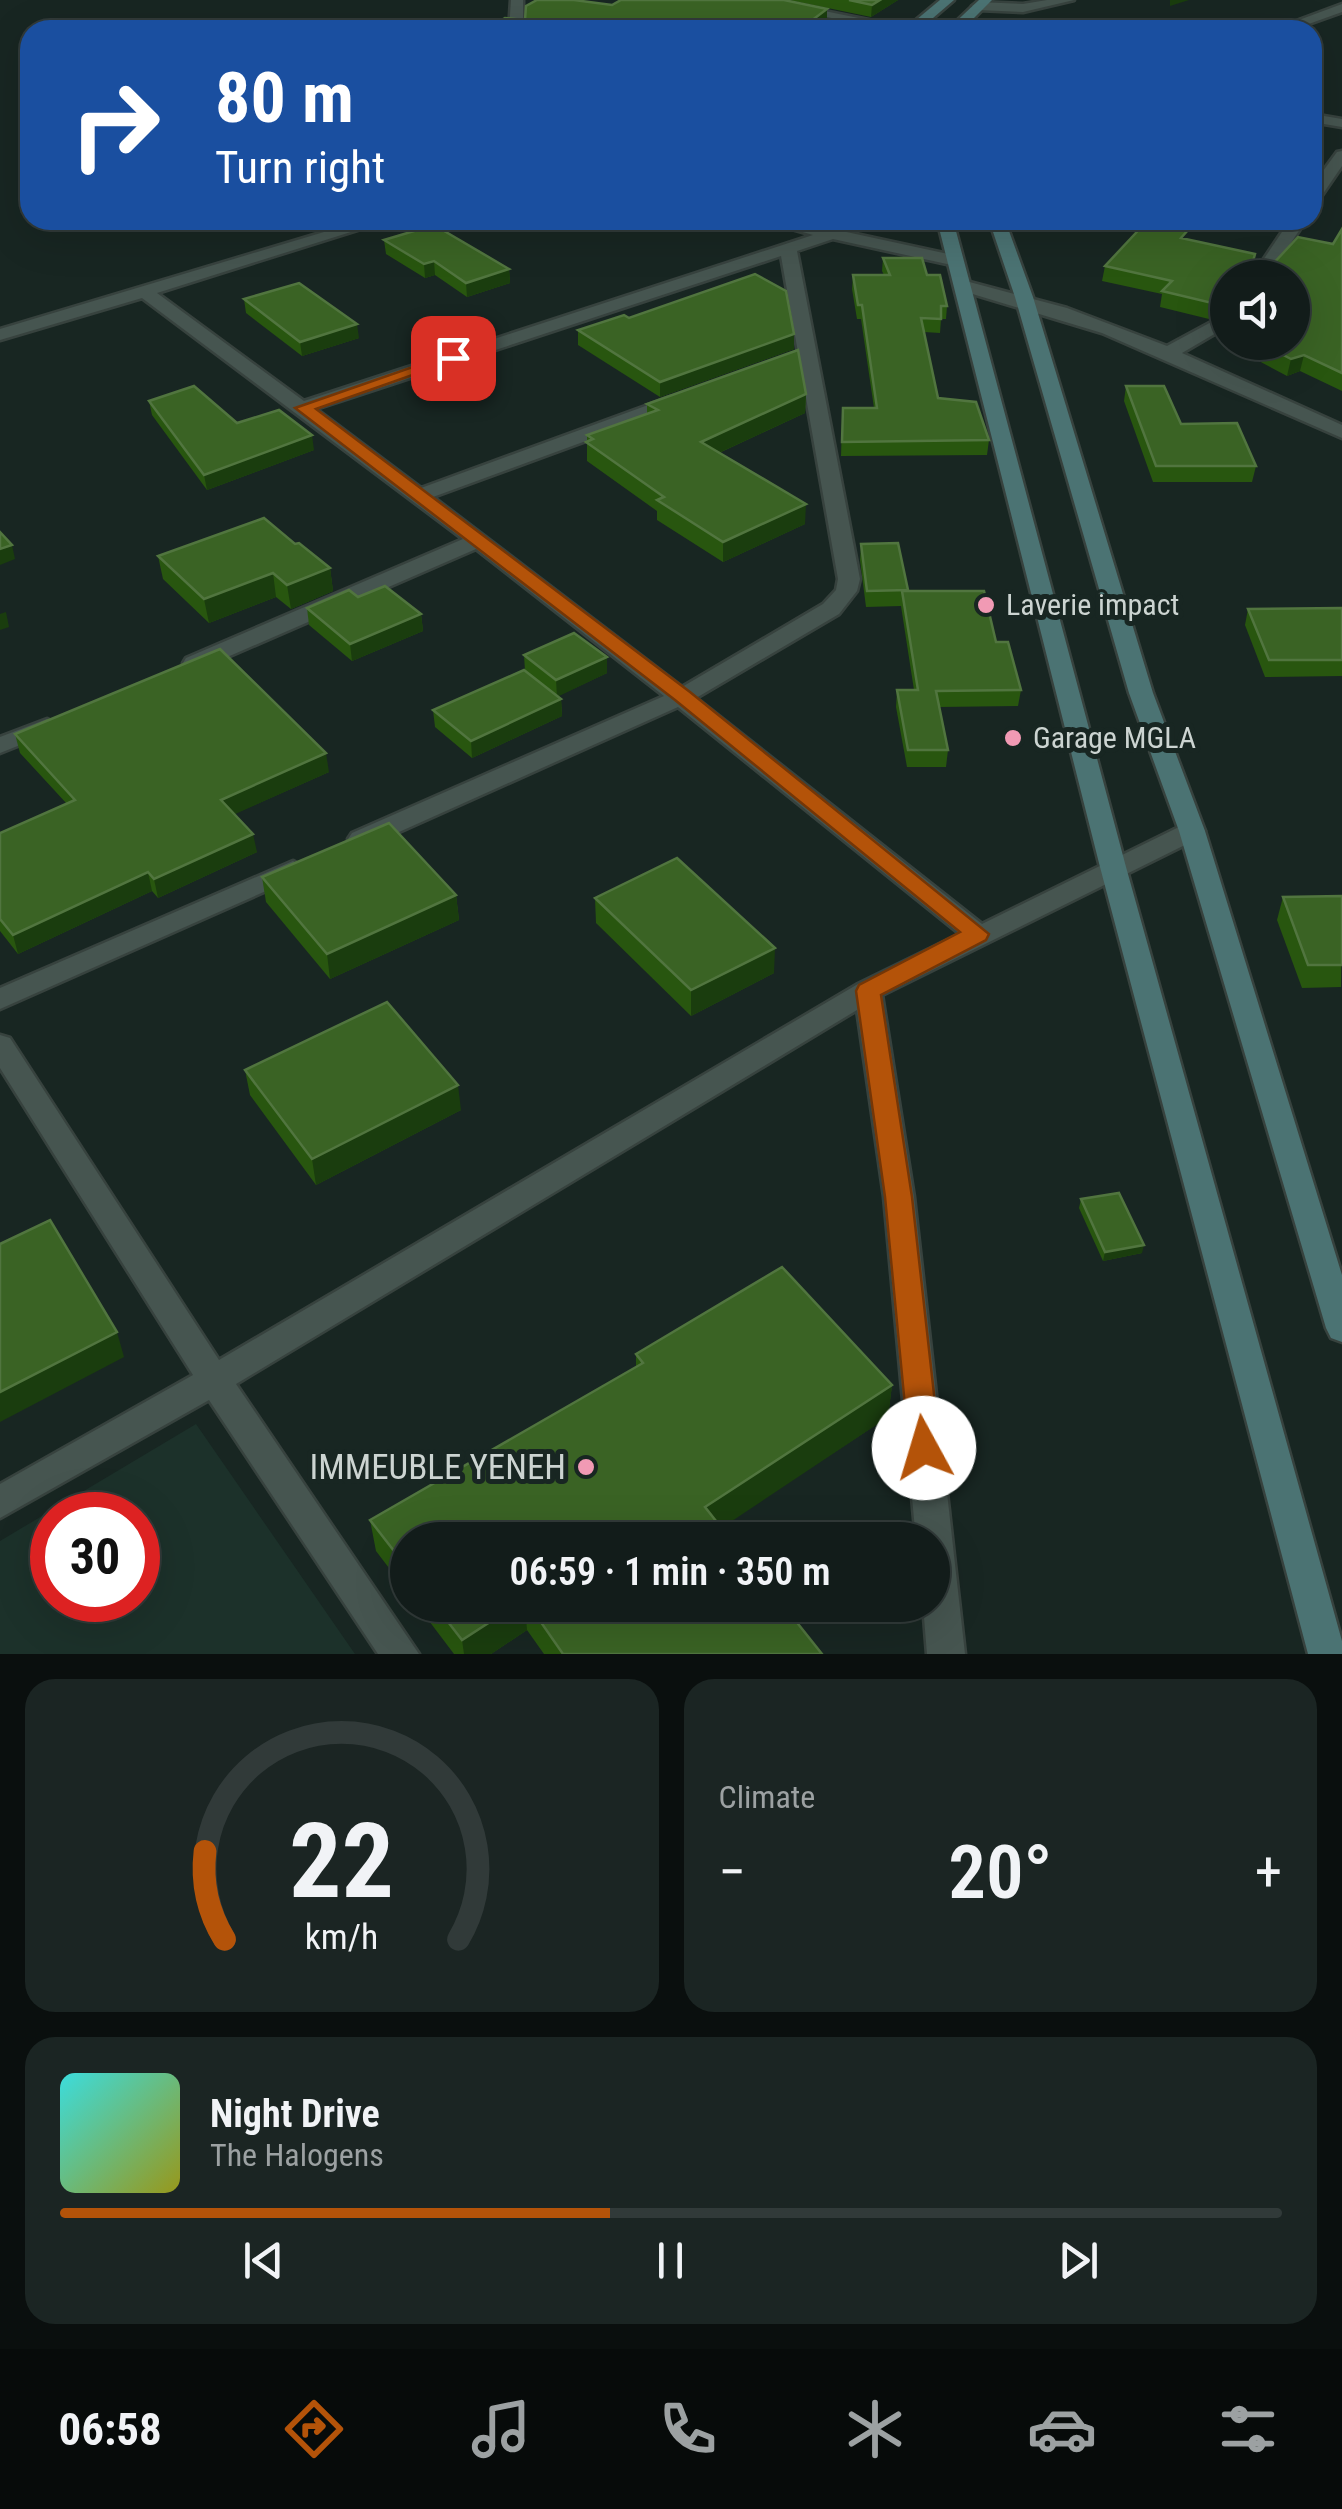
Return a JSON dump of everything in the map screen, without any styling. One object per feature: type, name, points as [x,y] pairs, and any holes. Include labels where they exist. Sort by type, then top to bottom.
[{"type":"main road","points":[[923,20],[948,0]]},
{"type":"main road","points":[[947,230],[1112,867],[1327,1654]]},
{"type":"main road","points":[[1000,230],[1024,298],[1140,693],[1192,831],[1342,1328]]},
{"type":"street","points":[[750,0],[857,20]]},
{"type":"street","points":[[982,3],[1023,8],[1068,0]]},
{"type":"street","points":[[1308,20],[1342,8]]},
{"type":"street","points":[[1322,184],[1342,155]]},
{"type":"street","points":[[0,334],[348,230]]},
{"type":"street","points":[[813,230],[956,260]]},
{"type":"street","points":[[1271,260],[1291,230]]},
{"type":"street","points":[[304,408],[831,234]]},
{"type":"street","points":[[0,999],[683,696],[830,609],[846,592],[849,579],[798,357],[788,248]]},
{"type":"street","points":[[962,285],[1024,298],[1111,328],[1342,432]]},
{"type":"street","points":[[145,292],[419,494],[683,696],[977,934]]},
{"type":"street","points":[[1168,353],[1210,328]]},
{"type":"street","points":[[419,494],[696,394]]},
{"type":"street","points":[[177,670],[479,540]]},
{"type":"street","points":[[0,746],[71,716]]},
{"type":"street","points":[[0,1502],[214,1380],[868,991],[1112,867],[1192,831]]},
{"type":"street","points":[[868,991],[898,1197],[946,1654]]},
{"type":"street","points":[[0,1044],[214,1380],[400,1654]]},
{"type":"shaded area","points":[[196,1424],[355,1654],[0,1654],[0,1541],[30,1523],[30,1622],[160,1622],[160,1492],[82,1492]]},
{"type":"building","points":[[537,0],[612,5],[621,0],[784,0],[827,9],[812,20],[525,20],[526,6]]},
{"type":"building","points":[[849,0],[880,0],[872,5]]},
{"type":"building","points":[[1342,229],[1342,373],[1310,358],[1310,260],[1277,260],[1298,237],[1333,244]]},
{"type":"building","points":[[417,230],[443,230],[509,269],[466,283],[434,261],[424,264],[384,240]]},
{"type":"building","points":[[1139,230],[1188,230],[1181,238],[1255,254],[1253,260],[1210,260],[1210,303],[1162,291],[1172,281],[1105,266]]},
{"type":"building","points":[[883,258],[922,258],[927,275],[940,275],[947,306],[941,306],[941,319],[921,318],[938,398],[976,402],[989,440],[842,442],[843,408],[877,408],[862,305],[858,305],[853,275],[890,275]]},
{"type":"building","points":[[755,274],[786,291],[794,334],[660,382],[578,330],[624,315],[629,318]]},
{"type":"building","points":[[299,283],[357,324],[300,342],[244,299]]},
{"type":"building","points":[[798,350],[806,394],[701,442],[806,504],[723,542],[657,500],[664,497],[586,442],[593,439],[587,435],[658,410],[647,404]]},
{"type":"building","points":[[194,386],[237,423],[279,410],[312,435],[204,475],[149,401]]},
{"type":"building","points":[[1126,386],[1164,386],[1181,424],[1237,423],[1256,466],[1156,466]]},
{"type":"building","points":[[264,518],[330,568],[287,585],[273,573],[204,599],[158,556]]},
{"type":"building","points":[[0,532],[12,545],[0,549]]},
{"type":"building","points":[[898,543],[908,590],[867,591],[861,544]]},
{"type":"building","points":[[385,586],[421,614],[350,644],[307,608],[349,590],[358,597]]},
{"type":"building","points":[[902,591],[984,591],[996,642],[1008,642],[1021,690],[936,691],[948,750],[908,750],[897,690],[918,690]]},
{"type":"building","points":[[1342,608],[1342,660],[1269,660],[1248,609]]},
{"type":"building","points":[[574,633],[607,657],[556,680],[524,655]]},
{"type":"building","points":[[220,649],[326,753],[221,800],[253,834],[154,879],[148,872],[13,935],[0,919],[0,833],[75,800],[15,734]]},
{"type":"building","points":[[524,670],[561,699],[471,741],[433,710]]},
{"type":"building","points":[[389,823],[456,895],[327,954],[262,877]]},
{"type":"building","points":[[677,858],[775,948],[691,990],[595,898]]},
{"type":"building","points":[[1342,896],[1342,965],[1308,965],[1283,897]]},
{"type":"building","points":[[387,1002],[458,1085],[312,1159],[245,1070]]},
{"type":"building","points":[[1119,1193],[1144,1245],[1105,1252],[1081,1199]]},
{"type":"building","points":[[50,1220],[117,1332],[0,1392],[0,1244]]},
{"type":"building","points":[[782,1267],[892,1385],[705,1507],[717,1522],[390,1522],[390,1546],[370,1520],[643,1363],[636,1354]]},
{"type":"building","points":[[448,1622],[490,1622],[462,1640]]},
{"type":"building","points":[[541,1622],[797,1622],[822,1654],[563,1654]]},
{"type":"place","name":"Laverie impact","points":[[986,605]]},
{"type":"place","name":"Garage MGLA","points":[[1013,738]]},
{"type":"place","name":"IMMEUBLE YENEH","points":[[586,1467]]},
{"type":"route","points":[[453,358],[304,408],[683,696],[977,934],[868,991],[898,1197],[924,1448]]}]
